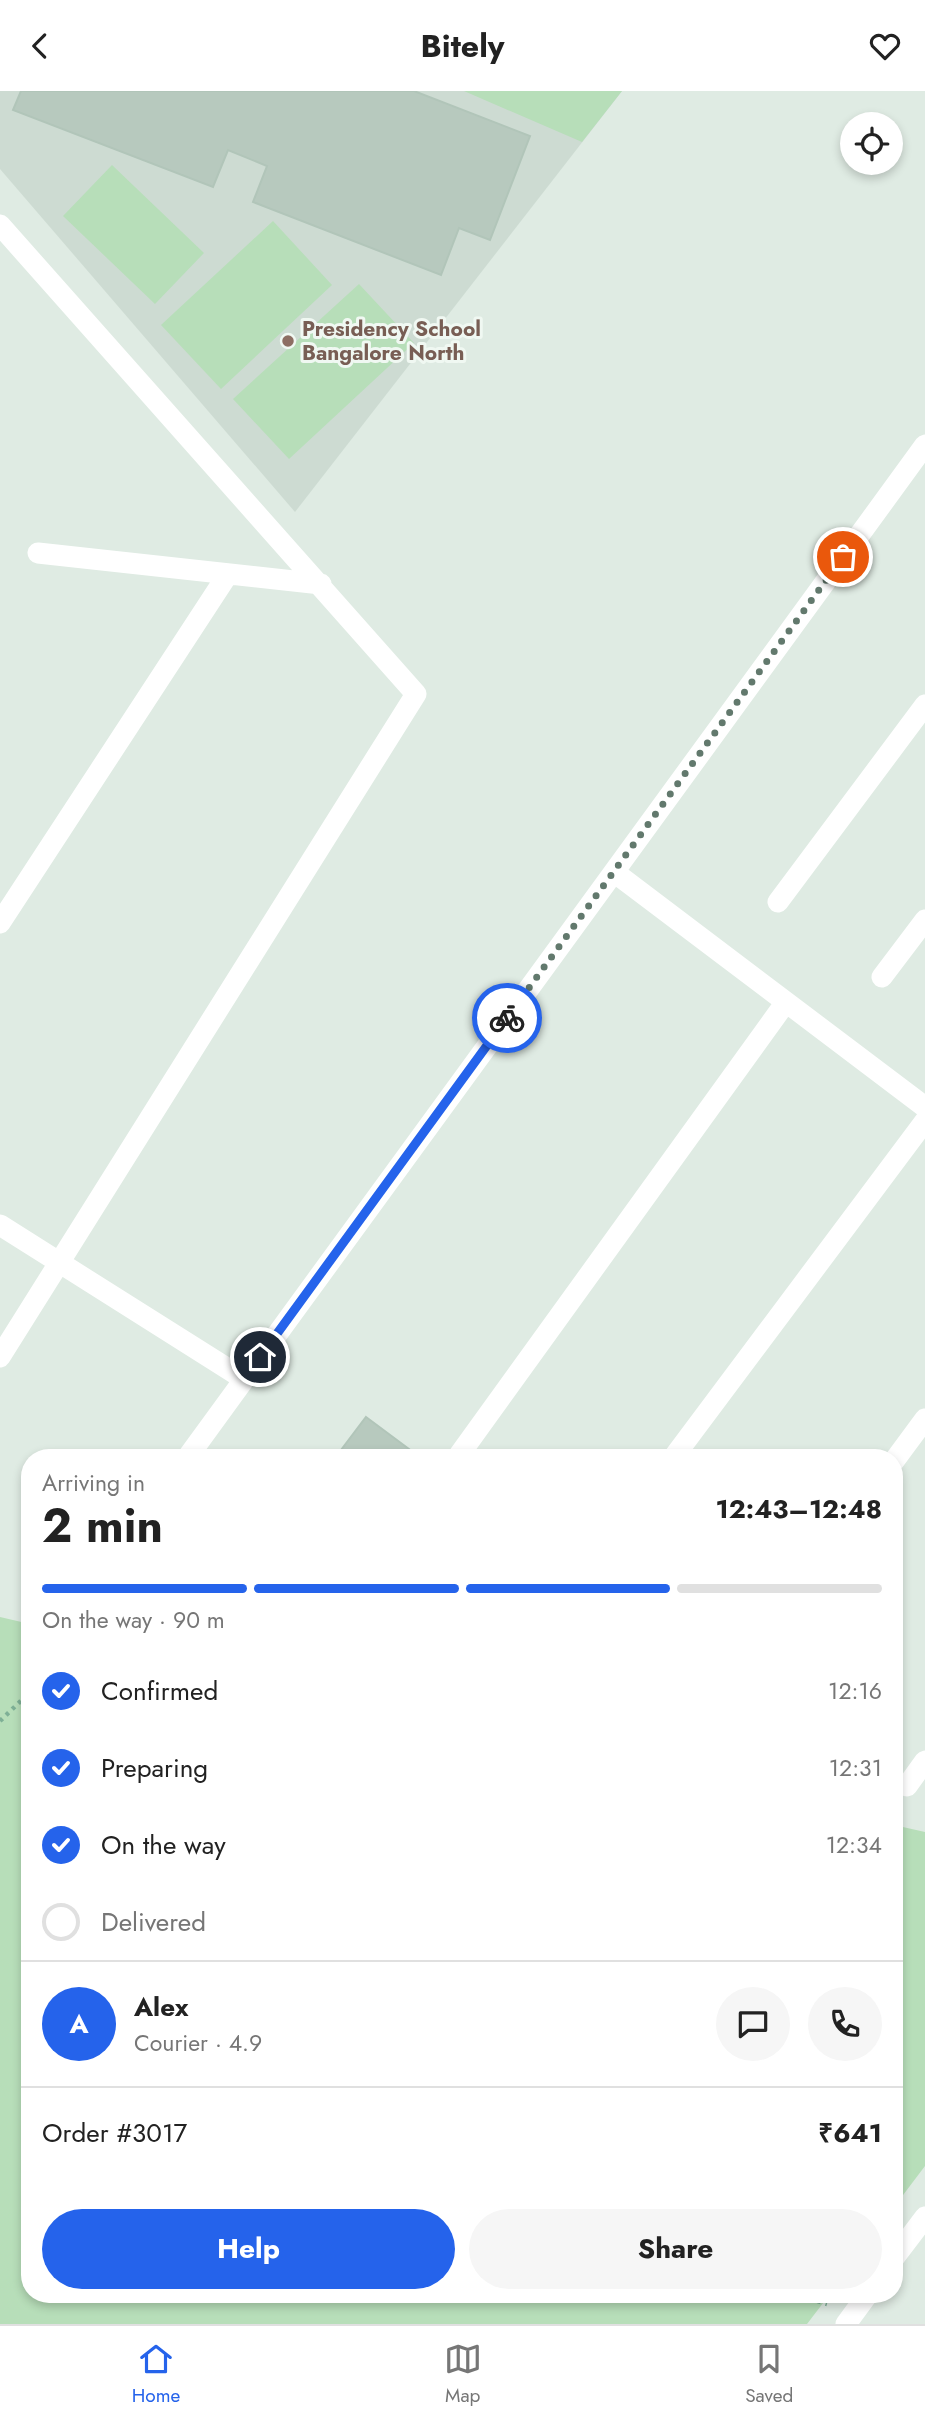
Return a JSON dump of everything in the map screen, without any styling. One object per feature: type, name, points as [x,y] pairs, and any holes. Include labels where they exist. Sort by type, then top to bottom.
[{"type":"street","points":[[0,1357],[416,694],[321,584],[1,228]]},
{"type":"street","points":[[193,1449],[925,445]]},
{"type":"street","points":[[38,553],[321,584]]},
{"type":"street","points":[[0,923],[228,573]]},
{"type":"street","points":[[778,902],[925,705]]},
{"type":"street","points":[[614,871],[925,1107]]},
{"type":"street","points":[[882,977],[925,920]]},
{"type":"street","points":[[463,1449],[786,1002]]},
{"type":"street","points":[[680,1449],[925,1121]]},
{"type":"street","points":[[0,1225],[244,1379]]},
{"type":"street","points":[[903,1449],[925,1419]]},
{"type":"street","points":[[907,1786],[925,1761]]},
{"type":"street","points":[[903,2246],[925,2217]]},
{"type":"street","points":[[846,2324],[861,2303]]},
{"type":"path","points":[[0,1721],[21,1701]]},
{"type":"shaded area","name":"Presidency School Bangalore North","points":[[0,91],[622,91],[295,512],[0,169]]},
{"type":"green space","points":[[464,91],[622,91],[582,142]]},
{"type":"green space","points":[[112,165],[204,253],[155,304],[63,216]]},
{"type":"green space","points":[[273,221],[332,285],[221,389],[161,325]]},
{"type":"green space","points":[[359,284],[414,343],[289,459],[233,399]]},
{"type":"green space","points":[[0,1617],[21,1622],[21,2303],[823,2303],[807,2324],[0,2324]]},
{"type":"green space","points":[[903,1827],[925,1832],[925,2166],[903,2195]]},
{"type":"building","points":[[21,91],[414,91],[530,136],[490,240],[459,228],[441,275],[253,202],[267,166],[228,150],[213,187],[13,110]]},
{"type":"building","points":[[366,1417],[409,1449],[342,1449]]},
{"type":"way so far","points":[[507,1018],[843,557]]},
{"type":"place","name":"Presidency School Bangalore North","points":[[288,341]]},
{"type":"route","points":[[260,1357],[507,1018]]}]
